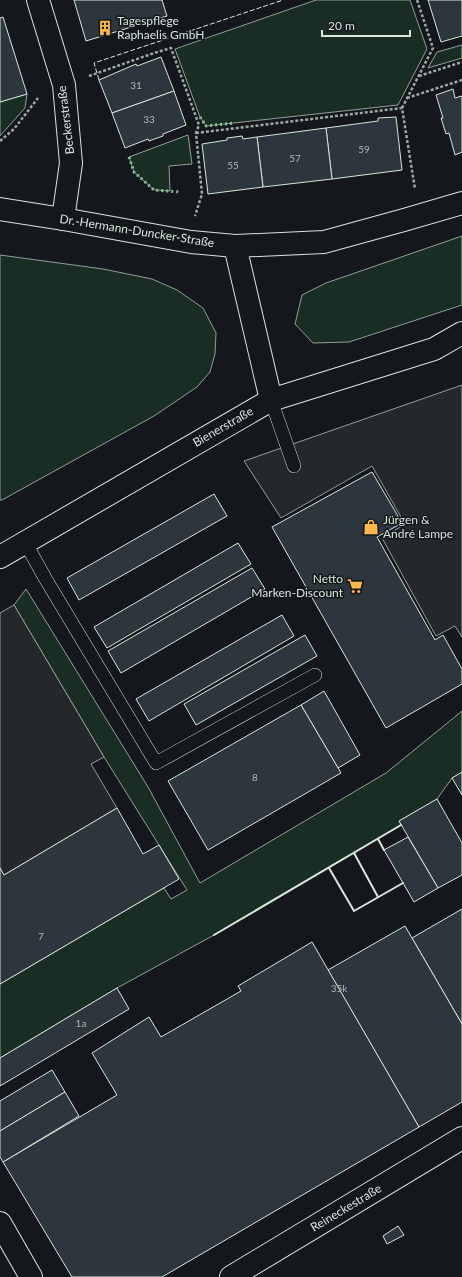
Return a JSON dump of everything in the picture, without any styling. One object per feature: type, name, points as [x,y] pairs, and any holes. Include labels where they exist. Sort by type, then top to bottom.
[{"type":"street","name":"Beckerstraße","points":[[38,0],[64,85],[71,164],[63,219]]},
{"type":"street","name":"Dr.-Hermann-Duncker-Straße","points":[[0,209],[190,242],[235,246],[324,242],[462,203]]},
{"type":"street","points":[[235,246],[271,400]]},
{"type":"street","name":"Bienerstraße","points":[[0,557],[271,400],[434,349],[462,333]]},
{"type":"street","name":"Reineckestraße","points":[[231,1277],[462,1138]]},
{"type":"street","points":[[0,1223],[32,1277]]},
{"type":"lane","points":[[271,400],[294,466]]},
{"type":"lane","points":[[25,542],[156,764],[316,675]]},
{"type":"path","points":[[417,0],[433,48],[402,108],[419,216]]},
{"type":"path","points":[[97,73],[171,48],[199,125],[196,133],[202,194],[192,224],[190,242]]},
{"type":"path","points":[[419,76],[462,62]]},
{"type":"path","points":[[407,98],[462,80]]},
{"type":"path","points":[[196,133],[402,108]]},
{"type":"green space","points":[[316,0],[410,0],[427,49],[398,105],[206,126],[200,117],[175,49]]},
{"type":"green space","points":[[462,45],[462,58],[428,68],[437,52]]},
{"type":"green space","points":[[27,94],[25,108],[0,136],[0,102]]},
{"type":"green space","points":[[188,135],[192,164],[169,166],[170,191],[154,190],[134,172],[129,157]]},
{"type":"green space","points":[[462,236],[462,305],[349,342],[313,343],[295,324],[302,295],[326,283]]},
{"type":"green space","points":[[0,255],[103,269],[152,279],[177,290],[203,308],[216,333],[215,354],[210,372],[197,387],[154,416],[2,500],[0,500]]},
{"type":"green space","points":[[26,589],[148,787],[200,883],[386,773],[462,711],[462,772],[452,778],[437,799],[399,821],[401,825],[214,935],[117,988],[0,1058],[0,984],[164,888],[171,899],[187,890],[104,757],[14,605]]},
{"type":"shaded area","points":[[462,385],[462,637],[455,626],[436,636],[382,538],[405,524],[372,466],[281,518],[244,461]]},
{"type":"shaded area","points":[[14,605],[104,757],[91,764],[117,808],[4,875],[0,868],[0,613]]},
{"type":"building","name":"Tagespflege Raphaelis GmbH","points":[[74,0],[162,0],[167,16],[86,41]]},
{"type":"building","points":[[428,0],[462,0],[462,36],[441,42]]},
{"type":"building","points":[[3,17],[27,94],[0,102],[0,18]]},
{"type":"building","points":[[161,57],[174,91],[112,113],[99,80],[136,64],[137,66]]},
{"type":"building","points":[[453,89],[455,98],[462,96],[462,152],[455,155],[449,133],[446,134],[436,95]]},
{"type":"building","points":[[174,91],[186,125],[163,134],[163,136],[149,141],[148,139],[125,148],[112,113]]},
{"type":"building","points":[[396,117],[402,170],[332,179],[326,128],[378,121],[378,118]]},
{"type":"building","points":[[326,128],[332,179],[263,187],[257,137]]},
{"type":"building","points":[[242,136],[243,139],[257,137],[263,187],[208,194],[202,144]]},
{"type":"building","name":"Netto Marken-Discount","points":[[372,472],[402,523],[377,537],[435,640],[443,635],[462,669],[462,684],[386,728],[272,527]]},
{"type":"building","points":[[214,494],[227,516],[79,600],[67,578]]},
{"type":"building","points":[[238,543],[251,564],[107,648],[94,627]]},
{"type":"building","points":[[252,568],[265,589],[121,673],[108,651]]},
{"type":"building","points":[[282,615],[294,636],[149,721],[136,699]]},
{"type":"building","points":[[305,635],[317,656],[196,725],[184,704]]},
{"type":"building","points":[[324,691],[360,755],[338,768],[301,705]]},
{"type":"building","points":[[301,705],[341,773],[208,850],[168,781]]},
{"type":"building","points":[[462,772],[462,795],[452,778]]},
{"type":"building","points":[[437,799],[462,843],[462,875],[438,888],[399,821]]},
{"type":"building","points":[[117,808],[143,854],[159,845],[179,879],[0,984],[0,868],[4,875]]},
{"type":"building","points":[[408,837],[438,888],[414,902],[384,850]]},
{"type":"building","points":[[462,909],[462,1024],[412,938]]},
{"type":"building","points":[[405,926],[462,1024],[462,1102],[419,1127],[328,970]]},
{"type":"building","points":[[312,942],[419,1127],[162,1277],[72,1277],[3,1162],[117,1095],[92,1053],[149,1017],[161,1037],[241,991],[238,986]]},
{"type":"building","points":[[117,988],[129,1009],[0,1086],[0,1058]]},
{"type":"building","points":[[52,1070],[65,1092],[0,1131],[0,1101]]},
{"type":"building","points":[[65,1092],[79,1116],[3,1162],[0,1157],[0,1131]]},
{"type":"building","points":[[398,1226],[404,1235],[387,1244],[383,1236]]},
{"type":"hedge","points":[[200,117],[206,126],[235,123]]},
{"type":"hedge","points":[[129,157],[134,172],[154,190],[180,192]]},
{"type":"fence","points":[[99,80],[94,63],[283,0]]},
{"type":"wall","points":[[214,935],[401,825]]},
{"type":"wall","points":[[378,839],[384,850]]},
{"type":"wall","points":[[354,853],[378,897]]},
{"type":"wall","points":[[329,868],[354,911],[403,883]]},
{"type":"place","name":"Tagespflege Raphaelis GmbH","points":[[105,28]]},
{"type":"place","name":"Jürgen & André Lampe","points":[[371,527]]},
{"type":"place","name":"Netto Marken-Discount","points":[[355,586]]}]
